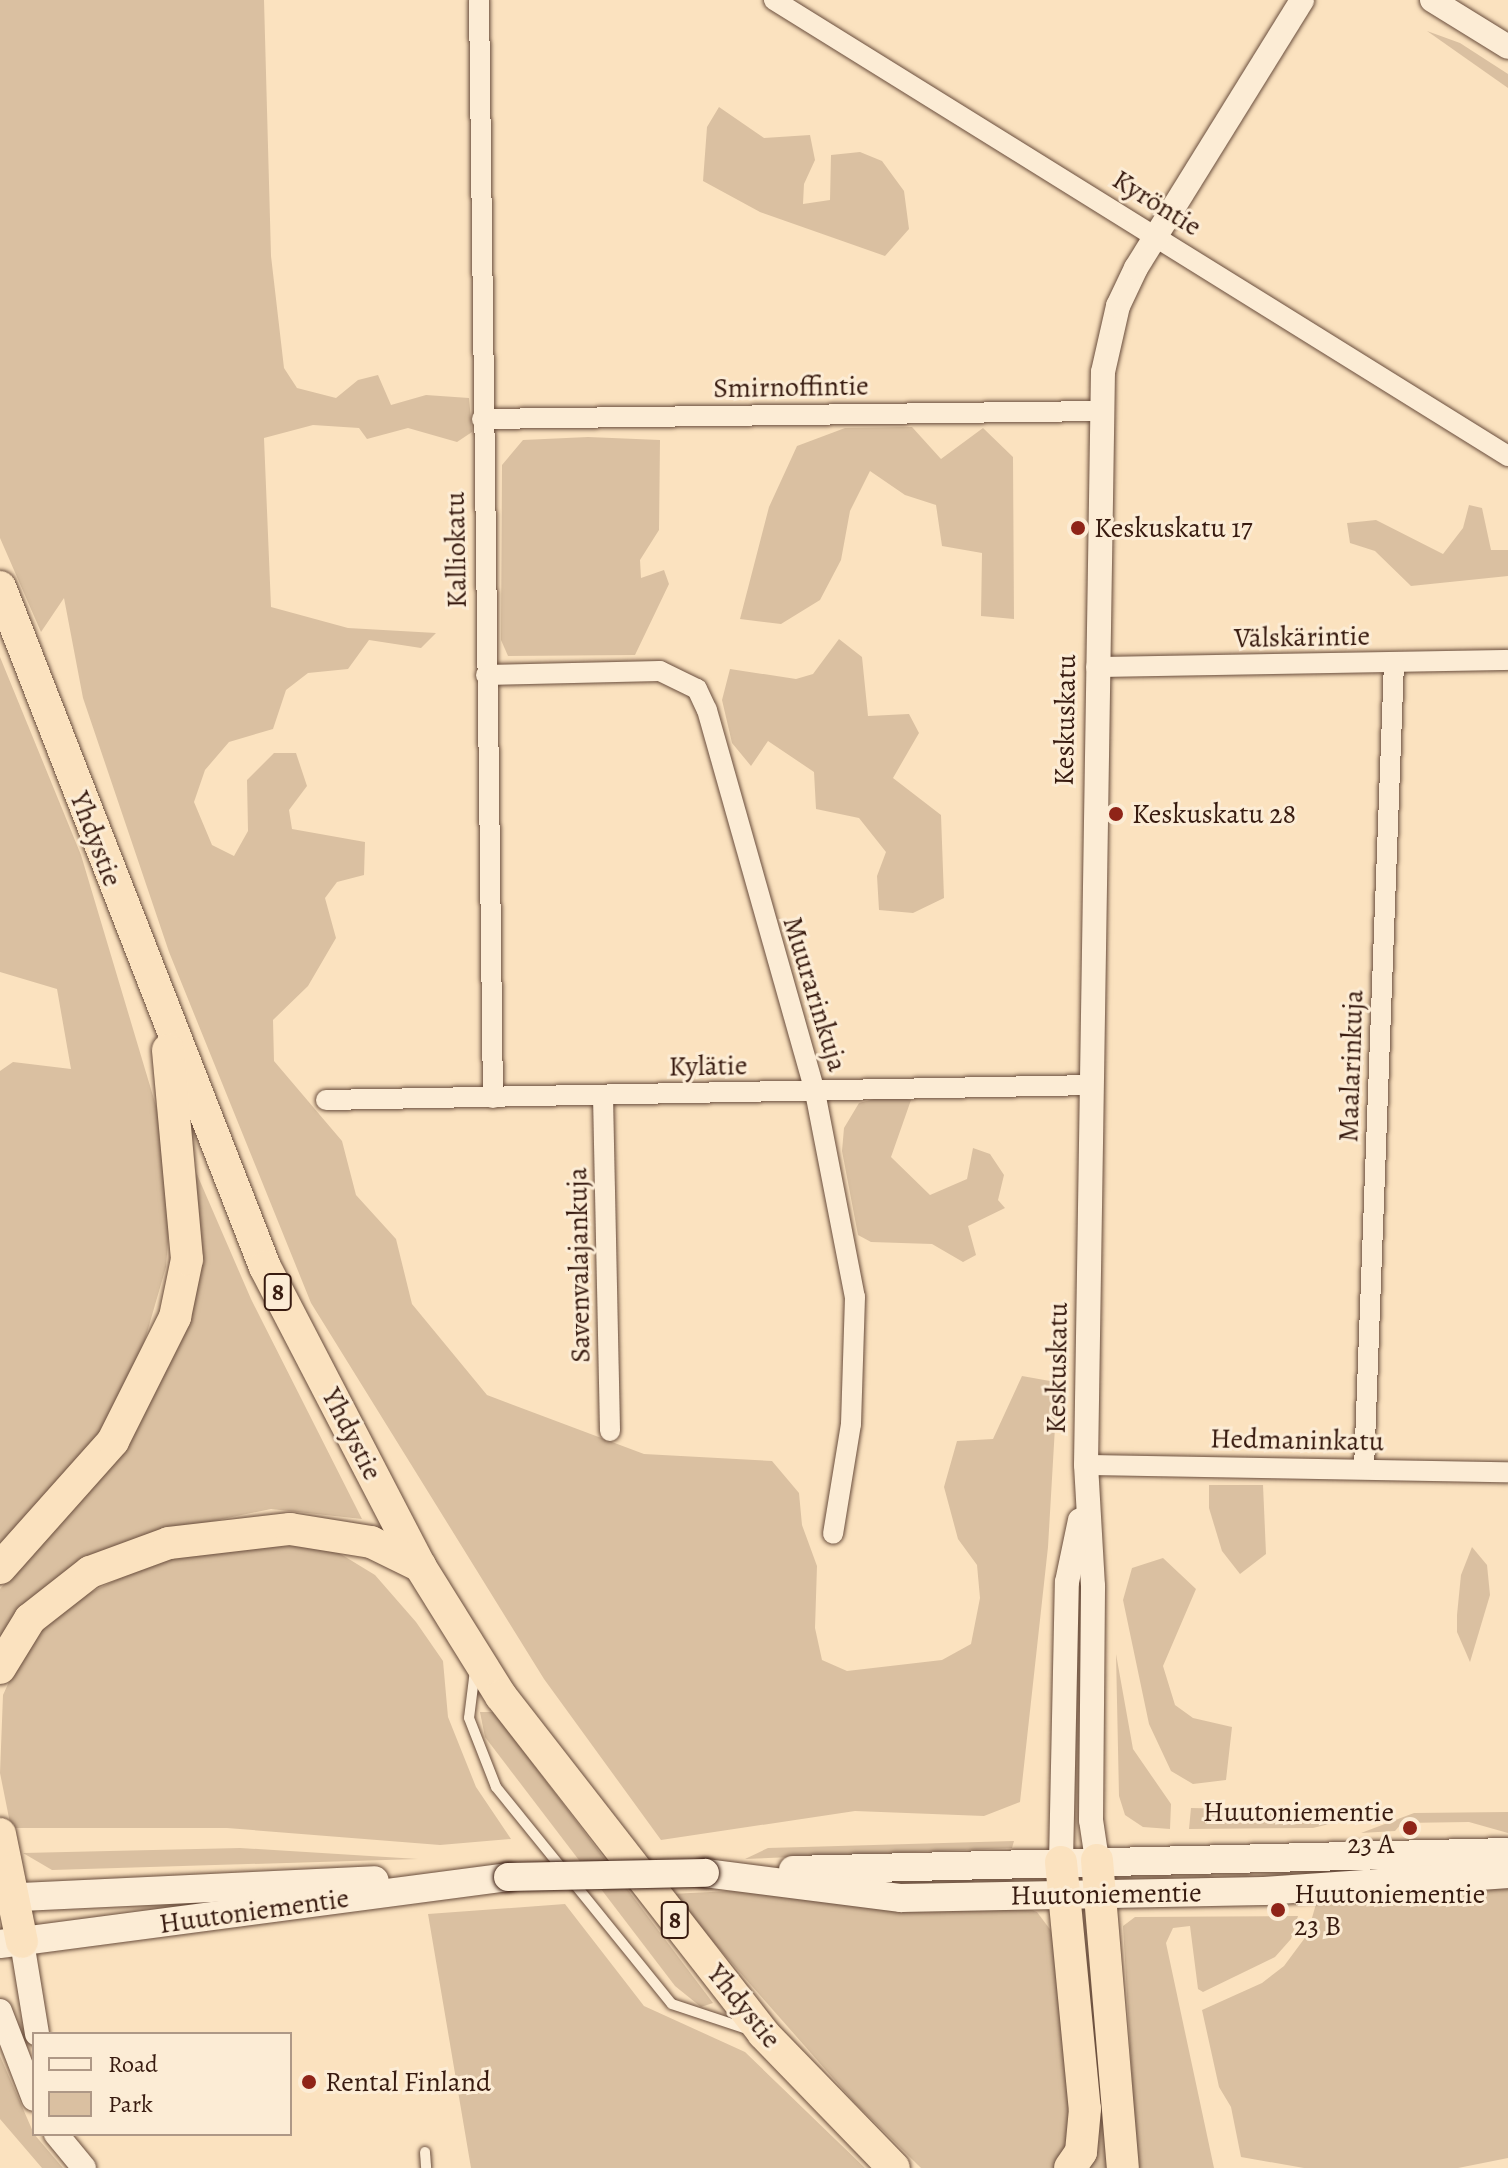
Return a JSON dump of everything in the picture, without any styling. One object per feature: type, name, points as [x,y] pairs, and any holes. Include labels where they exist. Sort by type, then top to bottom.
[{"type":"highway","name":"Yhdystie","points":[[0,587],[265,1267],[420,1566],[501,1696],[763,2033],[894,2168]]},
{"type":"highway","points":[[0,1568],[113,1441],[175,1317],[187,1259],[185,1204],[163,1007]]},
{"type":"highway","points":[[0,1668],[30,1619],[90,1572],[169,1543],[290,1529],[371,1542],[420,1566]]},
{"type":"highway","points":[[0,1834],[11,1943]]},
{"type":"highway","points":[[1097,1860],[1123,2168]]},
{"type":"highway","points":[[1061,1862],[1085,2109],[1081,2152],[1070,2168]]},
{"type":"main road","name":"Huutoniementie","points":[[6,1898],[286,1881],[1508,1852]]},
{"type":"main road","name":"Huutoniementie","points":[[705,1873],[901,1898],[1264,1891],[1508,1874]]},
{"type":"main road","name":"Huutoniementie","points":[[11,1943],[508,1877]]},
{"type":"street","name":"Kalliokatu","points":[[479,0],[493,1098]]},
{"type":"street","name":"Kyröntie","points":[[774,0],[1157,235],[1508,456]]},
{"type":"street","name":"Keskuskatu","points":[[1097,1860],[1091,1820],[1093,1586],[1086,1465],[1100,411],[1106,344],[1118,306],[1157,235],[1302,0]]},
{"type":"street","points":[[1432,0],[1508,47]]},
{"type":"street","name":"Smirnoffintie","points":[[482,419],[1100,411]]},
{"type":"street","name":"Välskärintie","points":[[1096,667],[1508,660]]},
{"type":"street","name":"Maalarinkuja","points":[[1364,1469],[1394,664]]},
{"type":"street","name":"Muurarinkuja","points":[[486,675],[660,671],[697,689],[722,757],[815,1092],[849,1258],[857,1336],[851,1424],[833,1534]]},
{"type":"street","name":"Kylätie","points":[[326,1100],[1091,1085]]},
{"type":"street","name":"Savenvalajankuja","points":[[603,1096],[610,1431]]},
{"type":"street","name":"Hedmaninkatu","points":[[1086,1465],[1508,1472]]},
{"type":"street","name":"Keskuskatu","points":[[1061,1862],[1067,1582],[1086,1494]]},
{"type":"street","points":[[11,1943],[36,2032]]},
{"type":"street","points":[[0,2011],[32,2094]]},
{"type":"street","points":[[58,2136],[81,2165]]},
{"type":"street","points":[[67,2136],[81,2165]]},
{"type":"lane","points":[[476,1656],[469,1718],[496,1787],[672,2004],[726,2025],[763,2033]]},
{"type":"lane","points":[[425,2152],[426,2168]]},
{"type":"green space","points":[[0,0],[264,0],[271,256],[284,368],[297,388],[336,398],[358,380],[378,375],[391,405],[426,395],[469,398],[472,432],[457,442],[408,428],[367,439],[359,428],[313,425],[264,438],[271,607],[348,628],[436,633],[421,648],[369,640],[348,669],[308,673],[286,690],[273,729],[229,742],[205,770],[194,802],[212,845],[234,856],[248,831],[247,780],[274,753],[296,753],[307,786],[289,810],[292,829],[365,842],[364,875],[337,882],[325,898],[336,938],[308,986],[273,1020],[274,1061],[342,1141],[356,1195],[396,1239],[412,1304],[487,1395],[644,1454],[772,1461],[799,1493],[802,1525],[817,1566],[815,1628],[822,1660],[847,1671],[942,1660],[971,1644],[980,1598],[977,1565],[958,1539],[944,1487],[957,1441],[993,1439],[1022,1376],[1050,1381],[1056,1410],[1048,1547],[1020,1802],[984,1816],[855,1811],[661,1840],[544,1679],[311,1303],[169,952],[83,698],[64,598],[41,632],[0,538]]},
{"type":"green space","points":[[1427,31],[1460,43],[1508,74],[1508,88]]},
{"type":"green space","points":[[719,107],[764,138],[810,135],[815,160],[804,184],[803,204],[830,200],[831,155],[860,152],[882,161],[904,191],[909,229],[885,256],[760,212],[703,181],[707,127]]},
{"type":"green space","points":[[912,427],[941,459],[983,428],[1013,457],[1014,619],[981,616],[982,553],[942,546],[936,505],[905,495],[870,471],[850,511],[841,560],[820,600],[781,624],[740,619],[769,507],[797,446],[845,428]]},
{"type":"green space","points":[[588,437],[660,440],[659,530],[640,560],[641,578],[664,570],[669,584],[635,655],[508,656],[501,640],[502,465],[523,440]]},
{"type":"green space","points":[[1469,505],[1482,508],[1491,550],[1508,550],[1508,576],[1411,586],[1375,551],[1350,543],[1347,523],[1376,520],[1443,554],[1463,528]]},
{"type":"green space","points":[[839,639],[862,657],[868,716],[909,714],[919,733],[893,778],[941,815],[944,898],[913,913],[879,910],[877,876],[886,852],[859,818],[816,809],[814,772],[768,741],[751,766],[732,743],[722,700],[730,669],[796,679],[813,674]]},
{"type":"green space","points":[[0,657],[81,855],[162,1126],[171,1202],[166,1267],[135,1374],[95,1441],[0,1550],[0,1071],[13,1062],[71,1069],[57,989],[0,972]]},
{"type":"green space","points":[[889,1095],[911,1100],[891,1157],[930,1195],[967,1179],[973,1148],[990,1154],[1004,1175],[998,1200],[1005,1208],[968,1226],[976,1255],[963,1262],[932,1244],[871,1242],[858,1235],[842,1151],[844,1128],[859,1103]]},
{"type":"green space","points":[[196,1172],[251,1299],[362,1519],[271,1509],[141,1536],[96,1555],[0,1639],[0,1589],[88,1487],[197,1222]]},
{"type":"green space","points":[[1209,1485],[1263,1485],[1266,1554],[1240,1574],[1222,1551],[1209,1508]]},
{"type":"green space","points":[[302,1546],[339,1553],[375,1575],[416,1622],[443,1661],[448,1717],[476,1787],[511,1839],[440,1845],[227,1828],[11,1828],[0,1773],[3,1695],[23,1651],[63,1606],[159,1559],[221,1547]]},
{"type":"green space","points":[[1472,1547],[1487,1565],[1490,1595],[1470,1662],[1457,1632],[1457,1615],[1461,1575]]},
{"type":"green space","points":[[1163,1558],[1196,1589],[1163,1666],[1175,1705],[1193,1718],[1232,1727],[1226,1780],[1193,1784],[1171,1771],[1149,1724],[1123,1600],[1132,1568]]},
{"type":"green space","points":[[1116,1654],[1133,1749],[1171,1804],[1170,1829],[1143,1827],[1125,1815],[1119,1796]]},
{"type":"green space","points":[[480,1712],[494,1712],[713,2003],[701,2007],[675,1986],[485,1737]]},
{"type":"green space","points":[[1191,1808],[1378,1812],[1313,1828],[1189,1829]]},
{"type":"green space","points":[[1508,1812],[1508,1833],[1469,1822],[1402,1823],[1395,1831],[1361,1833],[1414,1813]]},
{"type":"green space","points":[[1014,1841],[1012,1848],[745,1859],[768,1848]]},
{"type":"green space","points":[[240,1848],[418,1859],[52,1870],[23,1853]]},
{"type":"green space","points":[[1508,1884],[1508,2158],[1458,2168],[1304,2168],[1241,2157],[1231,2107],[1219,2087],[1202,2010],[1262,1983],[1284,1966],[1307,1935],[1316,1904]]},
{"type":"green space","points":[[730,1891],[1022,1906],[1037,1912],[1055,1936],[1072,2132],[1056,2168],[921,2168],[854,2102],[671,1894]]},
{"type":"green space","points":[[565,1904],[644,2006],[745,2052],[865,2168],[471,2168],[428,1914]]},
{"type":"green space","points":[[1298,1916],[1291,1939],[1275,1957],[1203,1992],[1198,1989],[1190,1926],[1173,1928],[1166,1943],[1214,2168],[1137,2168],[1123,1926],[1135,1917]]},
{"type":"green space","points":[[1087,1949],[1111,2168],[1088,2168],[1079,1956]]},
{"type":"green space","points":[[0,2056],[32,2129],[32,2136],[36,2136],[63,2168],[42,2168],[0,2119]]},
{"type":"place","name":"Keskuskatu 17","points":[[1078,528]]},
{"type":"place","name":"Keskuskatu 28","points":[[1116,814]]},
{"type":"place","name":"Huutoniementie 23 A","points":[[1410,1828]]},
{"type":"place","name":"Huutoniementie 23 B","points":[[1278,1910]]},
{"type":"place","name":"Rental Finland","points":[[309,2082]]}]
